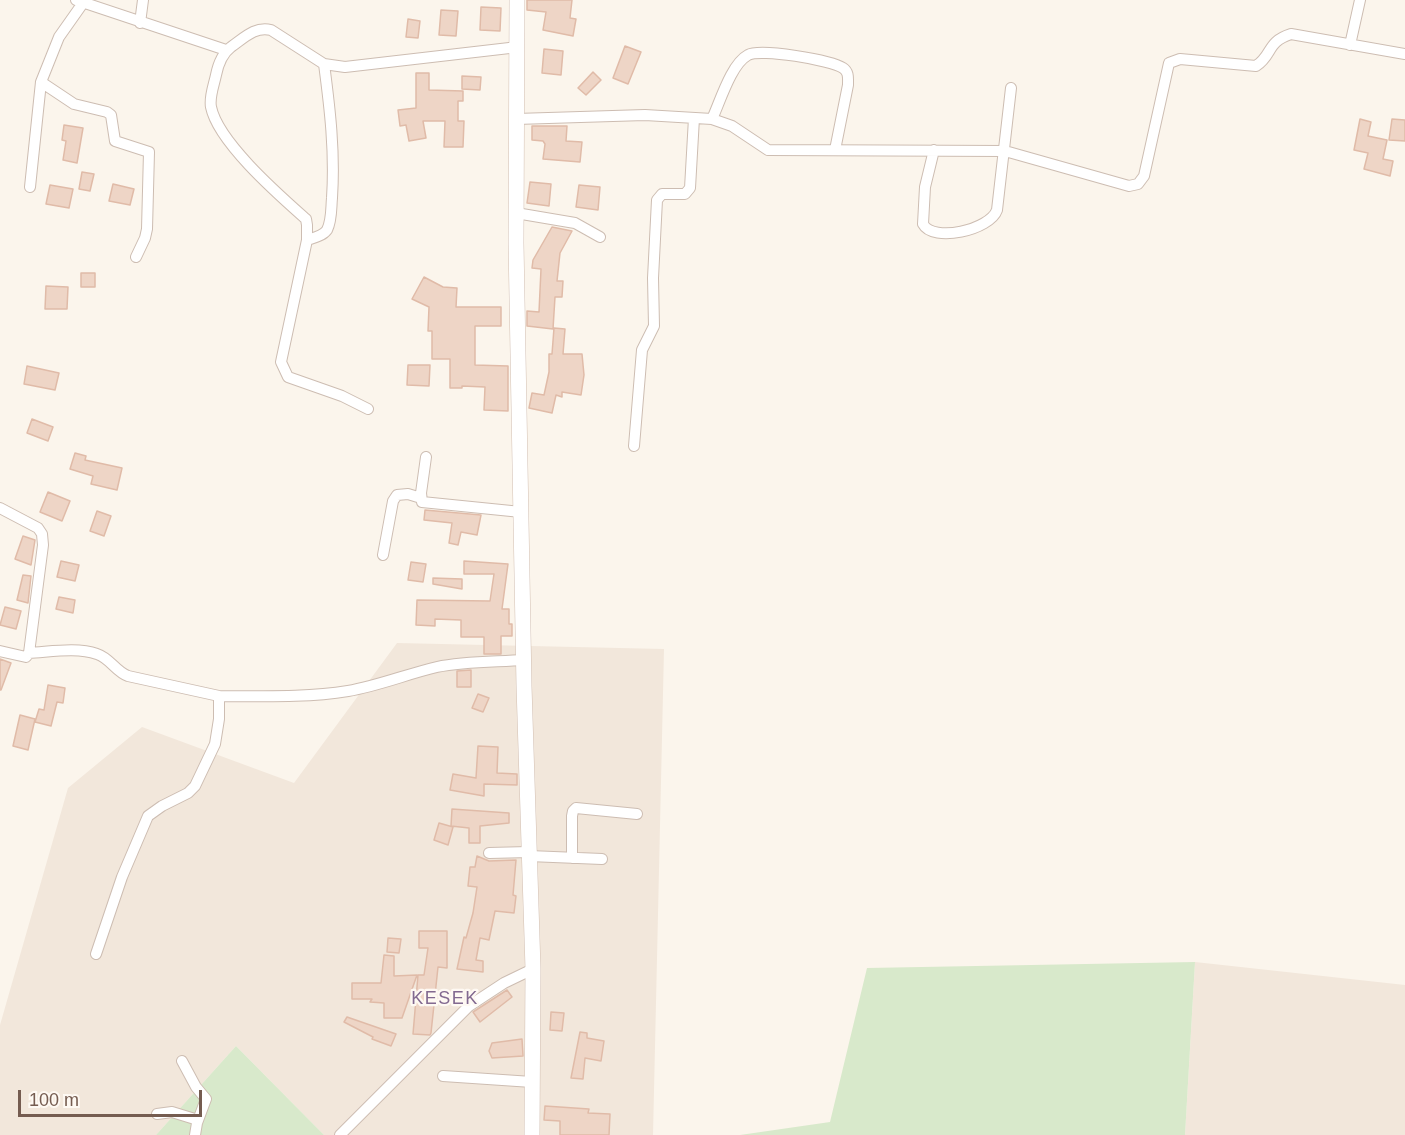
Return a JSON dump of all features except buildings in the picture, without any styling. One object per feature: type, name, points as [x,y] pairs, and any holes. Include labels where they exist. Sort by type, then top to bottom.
[{"type":"main road","points":[[518,0],[516,213],[524,660],[533,969],[532,1135]]},
{"type":"street","points":[[140,23],[143,0]]},
{"type":"street","points":[[1350,45],[1360,0]]},
{"type":"street","points":[[30,187],[36,110],[41,82],[59,37],[79,1],[98,4],[140,23],[226,51]]},
{"type":"street","points":[[368,409],[342,396],[288,377],[283,369],[281,362],[307,240],[308,225],[306,219],[246,162],[219,126],[210,104],[217,70],[226,51],[253,31],[263,28],[272,30],[324,64],[345,67],[518,47]]},
{"type":"street","points":[[516,119],[645,114],[712,119],[732,126],[768,150],[1005,151],[1129,186],[1138,184],[1144,176],[1169,63],[1180,59],[1256,66],[1262,62],[1272,44],[1281,37],[1291,34],[1405,54]]},
{"type":"street","points":[[712,119],[736,65],[747,55],[754,52],[787,54],[835,64],[845,69],[848,74],[843,116],[835,150]]},
{"type":"street","points":[[307,240],[322,235],[326,231],[330,218],[334,165],[324,64]]},
{"type":"street","points":[[41,82],[74,104],[107,112],[111,115],[115,141],[149,152],[147,229],[136,257]]},
{"type":"street","points":[[934,150],[925,187],[923,224],[930,232],[944,233],[980,227],[996,215],[1011,88]]},
{"type":"street","points":[[634,446],[642,350],[654,326],[653,278],[657,200],[662,194],[684,194],[690,188],[694,118]]},
{"type":"street","points":[[516,213],[575,223],[600,237]]},
{"type":"street","points":[[421,498],[426,457]]},
{"type":"street","points":[[383,555],[390,511],[397,495],[408,494],[421,498],[422,502],[521,512]]},
{"type":"street","points":[[0,508],[38,528],[42,534],[43,545],[29,653],[26,657],[0,651]]},
{"type":"street","points":[[29,653],[97,654],[113,662],[123,674],[128,676],[219,696],[346,692],[384,684],[437,667],[464,663],[524,660]]},
{"type":"street","points":[[96,954],[122,877],[148,816],[188,793],[195,786],[215,744],[219,719],[219,696]]},
{"type":"street","points":[[572,858],[573,811],[576,808],[637,814]]},
{"type":"street","points":[[489,853],[602,859]]},
{"type":"street","points":[[342,1134],[469,1006],[504,983],[533,969]]},
{"type":"street","points":[[182,1061],[196,1087],[206,1099],[195,1135]]},
{"type":"street","points":[[443,1076],[532,1082]]},
{"type":"street","points":[[157,1114],[172,1112],[198,1120]]},
{"type":"shaded area","points":[[397,643],[664,649],[653,1135],[324,1135],[236,1046],[156,1135],[0,1135],[0,1025],[68,788],[142,727],[294,783]]},
{"type":"shaded area","points":[[1195,962],[1405,985],[1405,1135],[1185,1135]]},
{"type":"green space","points":[[1195,962],[1185,1135],[740,1135],[830,1122],[867,968]]},
{"type":"green space","points":[[236,1046],[324,1135],[156,1135]]},
{"type":"district","name":"KESEK","points":[[445,999]]}]
